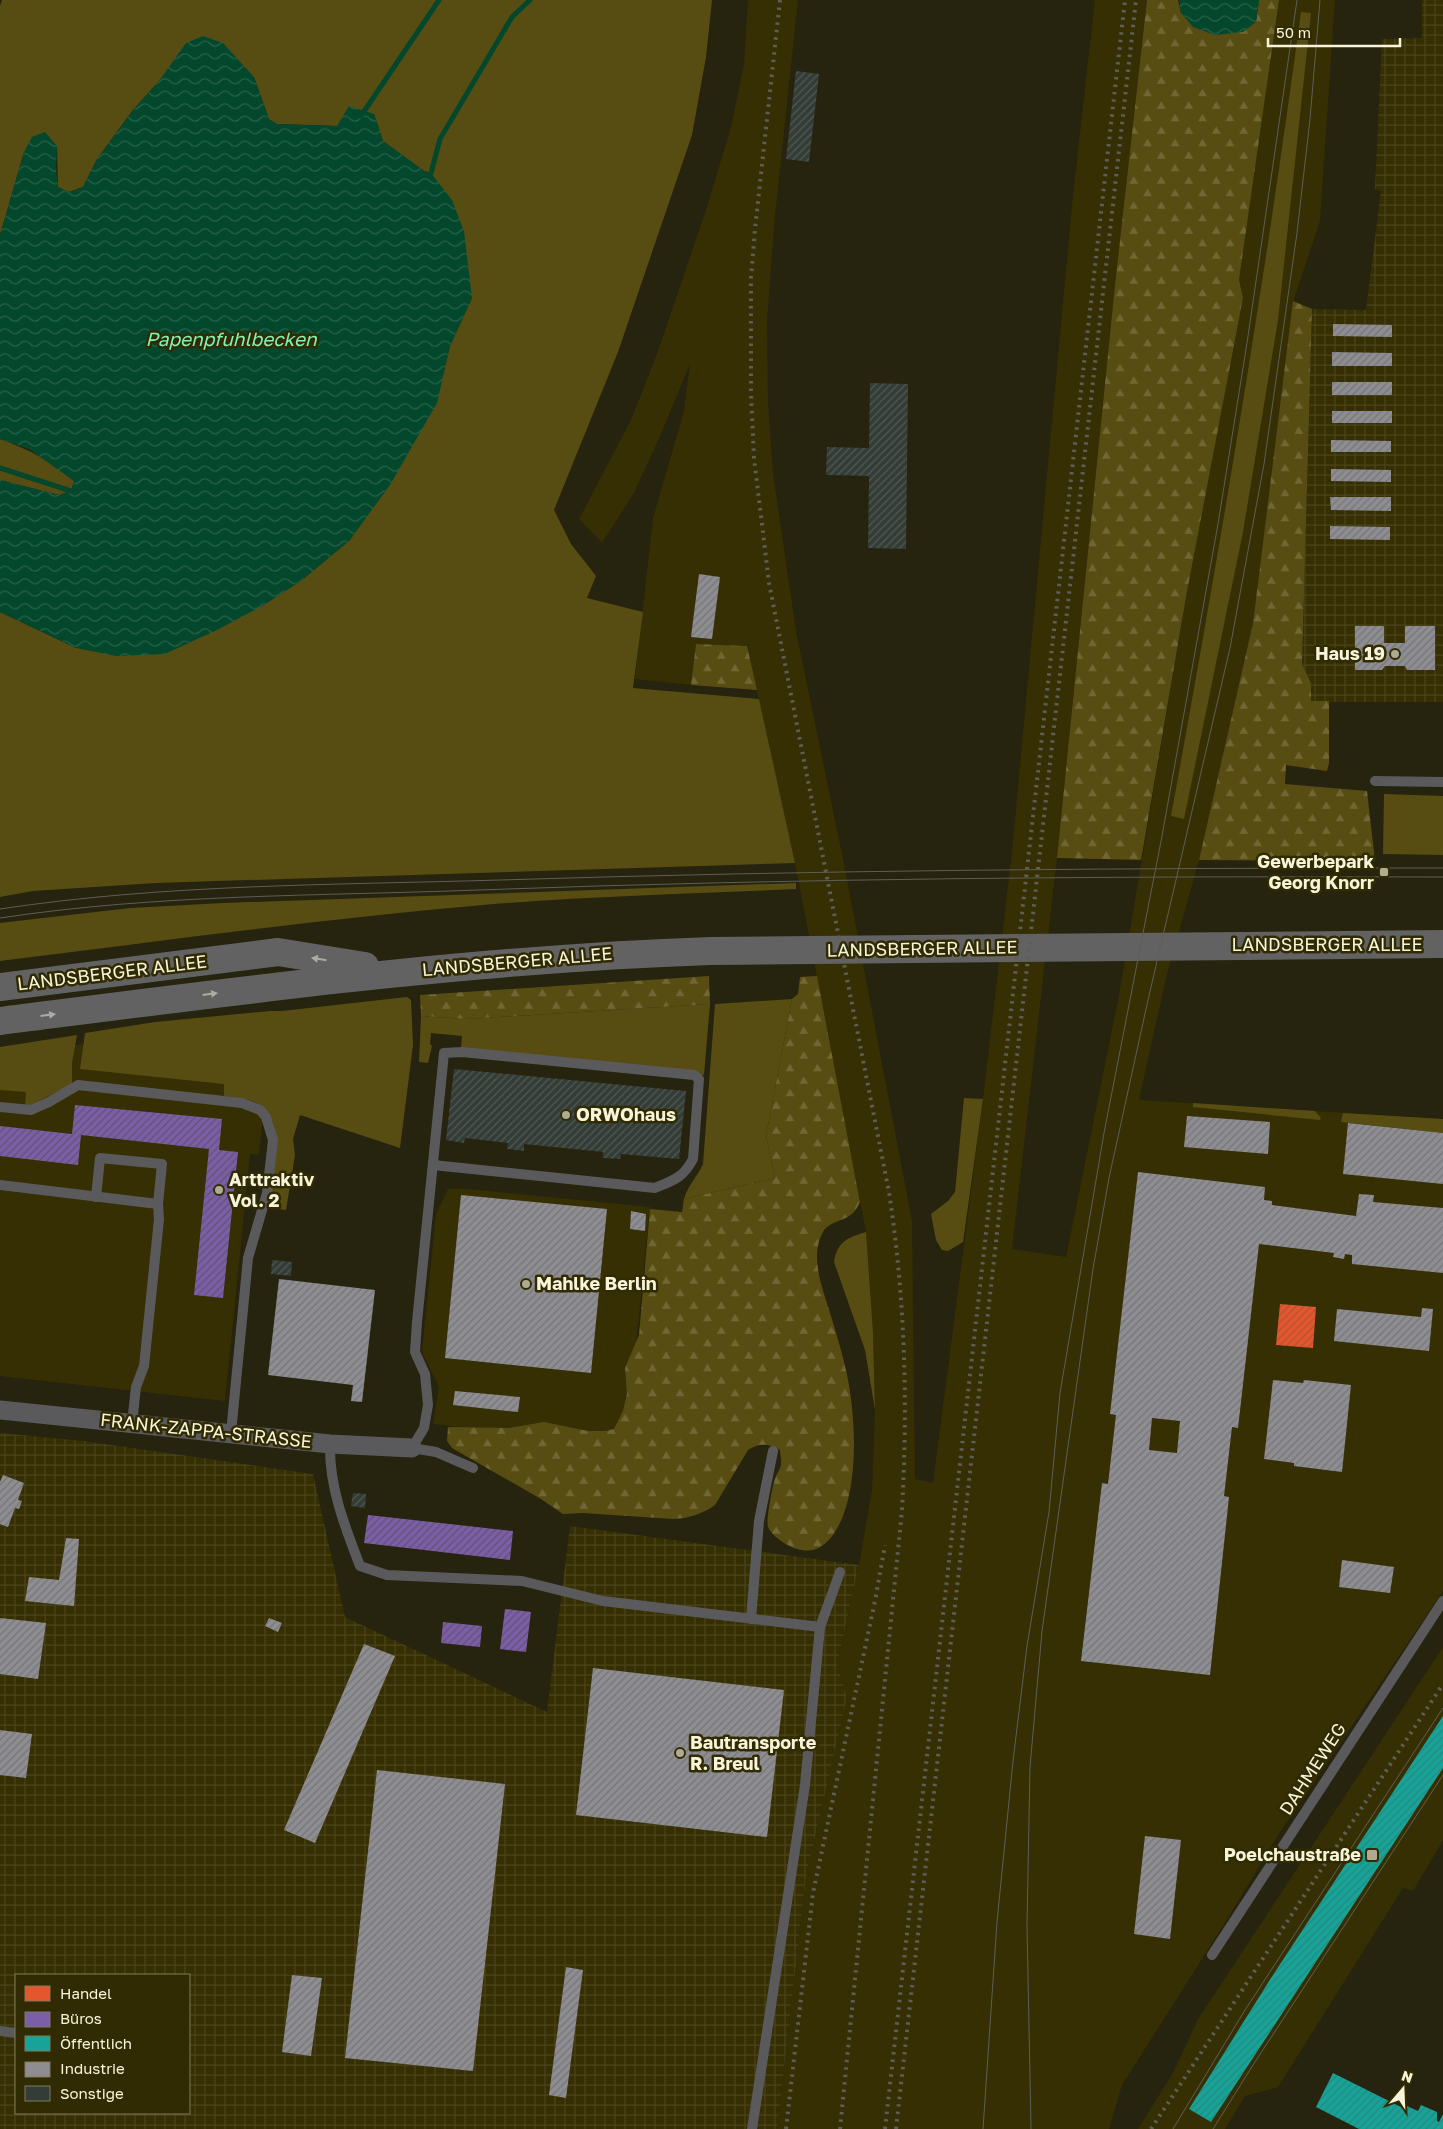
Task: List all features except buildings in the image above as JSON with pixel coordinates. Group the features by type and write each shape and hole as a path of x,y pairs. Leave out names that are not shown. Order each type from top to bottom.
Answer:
{"main road":[{"name":"LANDSBERGER ALLEE","path":"0,1021 303,982 607,954 711,951 1443,944"},
{"name":"LANDSBERGER ALLEE","path":"0,987 278,952 401,972"}],"street":[{"name":"FRANK-ZAPPA-STRASSE","path":"0,1410 330,1444 412,1448"}],"lane":[{"path":"1375,781 1443,782"},
{"path":"433,1165 656,1188 681,1177 687,1171 693,1159 699,1079 694,1075 462,1052 444,1053 433,1165 415,1352 425,1374 428,1405 424,1428 412,1448 436,1452 473,1468"},
{"path":"0,1107 31,1110 49,1102 78,1084 242,1103 260,1110 266,1117 273,1140 267,1193 248,1258 231,1433"},
{"path":"96,1198 100,1158 162,1164 158,1204 159,1219 144,1366 136,1387 132,1423"},
{"path":"0,1186 158,1204"},
{"path":"330,1444 330,1459 339,1511 360,1566 387,1575 522,1581 603,1601 820,1627"},
{"path":"751,1619 759,1521 772,1451"},
{"path":"752,2129 805,1785 820,1627 840,1572"},
{"name":"DAHMEWEG","path":"1212,1955 1443,1601"},
{"path":"0,2031 15,2033"}],"shaded area":[{"path":"748,0 798,0 774,226 767,323 768,402 773,473 796,631 843,859 912,1221 915,1479 933,1483 983,1099 1012,852 1073,195 1095,0 1147,0 1115,285 1057,858 1012,1249 1066,1257 1119,995 1186,597 1243,298 1239,280 1279,0 1335,0 1320,221 1293,302 1253,623 1199,860 1167,974 1139,1100 1443,1119 1443,1591 1280,1832 1122,2085 1109,2129 777,2129 806,1876 847,1698 837,1664 859,1565 872,1490 875,1410 873,1332 866,1232 795,863 747,646 696,644 691,685 635,679 653,518 684,411 690,364 634,493 602,543 579,519 631,420 658,351 707,207 731,127 744,64"},
{"path":"1422,0 1443,0 1443,702 1311,702 1311,682 1302,664 1312,309 1366,310 1381,191 1375,189 1382,39 1422,38"},
{"path":"272,1024 259,1155 250,1154 225,1401 0,1376 0,1054"},
{"path":"448,1189 468,1189 650,1207 626,1446 433,1424 439,1387 422,1352 436,1214"},
{"path":"0,1433 84,1441 313,1474 345,1617 547,1712 570,1526 859,1565 837,1664 847,1698 806,1876 777,2129 0,2129"},
{"path":"1443,1647 1443,1840 1413,1891 1403,1888 1278,2087 1245,2096 1225,2129 1138,2129 1174,2071 1198,2019"}],"green space":[{"path":"2,0 712,0 706,57 692,135 618,352 554,510 571,544 596,576 587,598 643,612 633,688 759,699 795,863 156,883 33,891 0,897 0,612 76,648 262,606 302,580 350,540 436,403 450,346 472,298 431,173 424,171 383,141 374,114 337,126 277,124 269,119 254,77 159,81 133,110 97,159 83,187 69,192 58,187 57,146 24,152 0,235 0,6"},
{"path":"1147,0 1178,0 1181,13 1256,22 1259,0 1279,0 1239,280 1243,298 1186,597 1141,860 1057,858 1115,285"},
{"path":"1301,12 1311,13 1278,320 1243,532 1184,819 1171,816 1241,415"},
{"path":"1293,301 1312,309 1302,664 1311,683 1311,701 1329,701 1329,763 1327,771 1286,765 1285,784 1367,791 1375,861 1199,860 1253,623"},
{"path":"0,439 48,461 74,481 71,491 59,495 0,480"},
{"path":"696,644 747,646 757,690 691,685"},
{"path":"1384,794 1443,796 1443,855 1383,854"},
{"path":"796,883 796,889 561,899 483,905 241,931 0,961 0,923 130,908 223,903"},
{"path":"709,976 710,1004 466,1019 421,1016 420,995"},
{"path":"817,976 860,1202 851,1215 826,1228 819,1242 817,1252 821,1283 847,1375 854,1431 853,1471 850,1491 845,1509 834,1534 822,1546 816,1549 801,1550 784,1543 771,1532 768,1524 771,1496 781,1462 780,1450 768,1445 756,1446 748,1450 715,1505 696,1515 674,1519 583,1513 563,1514 541,1499 452,1448 447,1441 448,1427 509,1428 544,1422 588,1431 614,1429 623,1411 627,1394 625,1368 639,1335 650,1209 682,1212 684,1199 775,1178 766,1136 792,999 798,994 800,977"},
{"path":"407,997 411,1000 413,1045 400,1148 300,1115 293,1139 295,1155 286,1210 268,1208 275,1132 273,1122 264,1108 251,1101 224,1096 224,1084 80,1069 85,1033 155,1022 282,1011"},
{"path":"792,999 766,1136 775,1178 684,1199 703,1164 715,1004"},
{"path":"710,1004 704,1075 461,1048 462,1036 431,1033 430,1044 432,1046 428,1063 419,1062 421,1016 466,1019"},
{"path":"77,1035 72,1063 72,1084 31,1105 25,1105 26,1092 0,1090 0,1047"},
{"path":"964,1098 983,1099 963,1242 948,1251 942,1250 936,1240 931,1214 948,1201 955,1192"},
{"path":"1193,1103 1315,1111 1321,1118 1320,1120 1193,1107"},
{"path":"1343,1113 1443,1119 1443,1133 1341,1122"},
{"path":"866,1232 873,1332 875,1410 865,1350 834,1262 835,1255 844,1241"}],"water":[{"path":"1179,0 1259,0 1256,22 1243,32 1215,35 1193,27 1181,13"},
{"name":"Papenpfuhlbecken","path":"203,36 223,43 254,77 269,119 277,124 337,126 349,106 374,114 383,141 424,171 431,173 452,200 464,231 472,298 450,346 437,403 390,485 350,540 302,580 262,606 219,629 165,654 116,656 76,648 0,612 0,480 59,495 71,491 74,481 29,449 0,439 0,235 24,152 32,137 45,132 57,146 56,168 58,187 69,192 83,187 97,159 133,110 159,81 186,43"}],"waterway":[{"path":"361,116 439,0"},
{"path":"431,173 440,139 512,17 530,0"},
{"path":"0,468 71,491"}],"tram line":[{"path":"983,2129 997,1922 1013,1761 1027,1646 1049,1512 1060,1393 1104,1133 1162,836 1218,524 1247,343 1297,0"},
{"path":"1031,2129 1027,1925 1030,1767 1042,1631 1093,1269 1109,1178 1148,1000 1230,648 1264,464 1297,233 1310,119 1320,0"},
{"path":"0,909 62,901 187,890 312,885 853,872 1443,868"},
{"path":"0,918 59,910 179,900 599,886 960,879 1443,877"},
{"path":"1173,2129 1245,2010 1443,1708"},
{"path":"1213,2129 1443,1775"}],"railway":[{"path":"780,0 751,278 751,393 754,458 769,583 889,1192 899,1271 904,1350 905,1430 902,1510 840,2129"},
{"path":"885,2129 1125,0"},
{"path":"896,2129 1136,0"},
{"path":"786,2129 813,1893 875,1601 885,1545"},
{"path":"1151,2129 1443,1684"}],"place":[{"name":"Haus 19","path":"1395,654"},
{"name":"Gewerbepark Georg Knorr","path":"1384,872"},
{"name":"ORWOhaus","path":"566,1115"},
{"name":"Arttraktiv Vol. 2","path":"219,1190"},
{"name":"Mahlke Berlin","path":"526,1284"},
{"name":"Bautransporte R. Breul","path":"680,1753"},
{"name":"Poelchaustraße","path":"1372,1855"}]}
